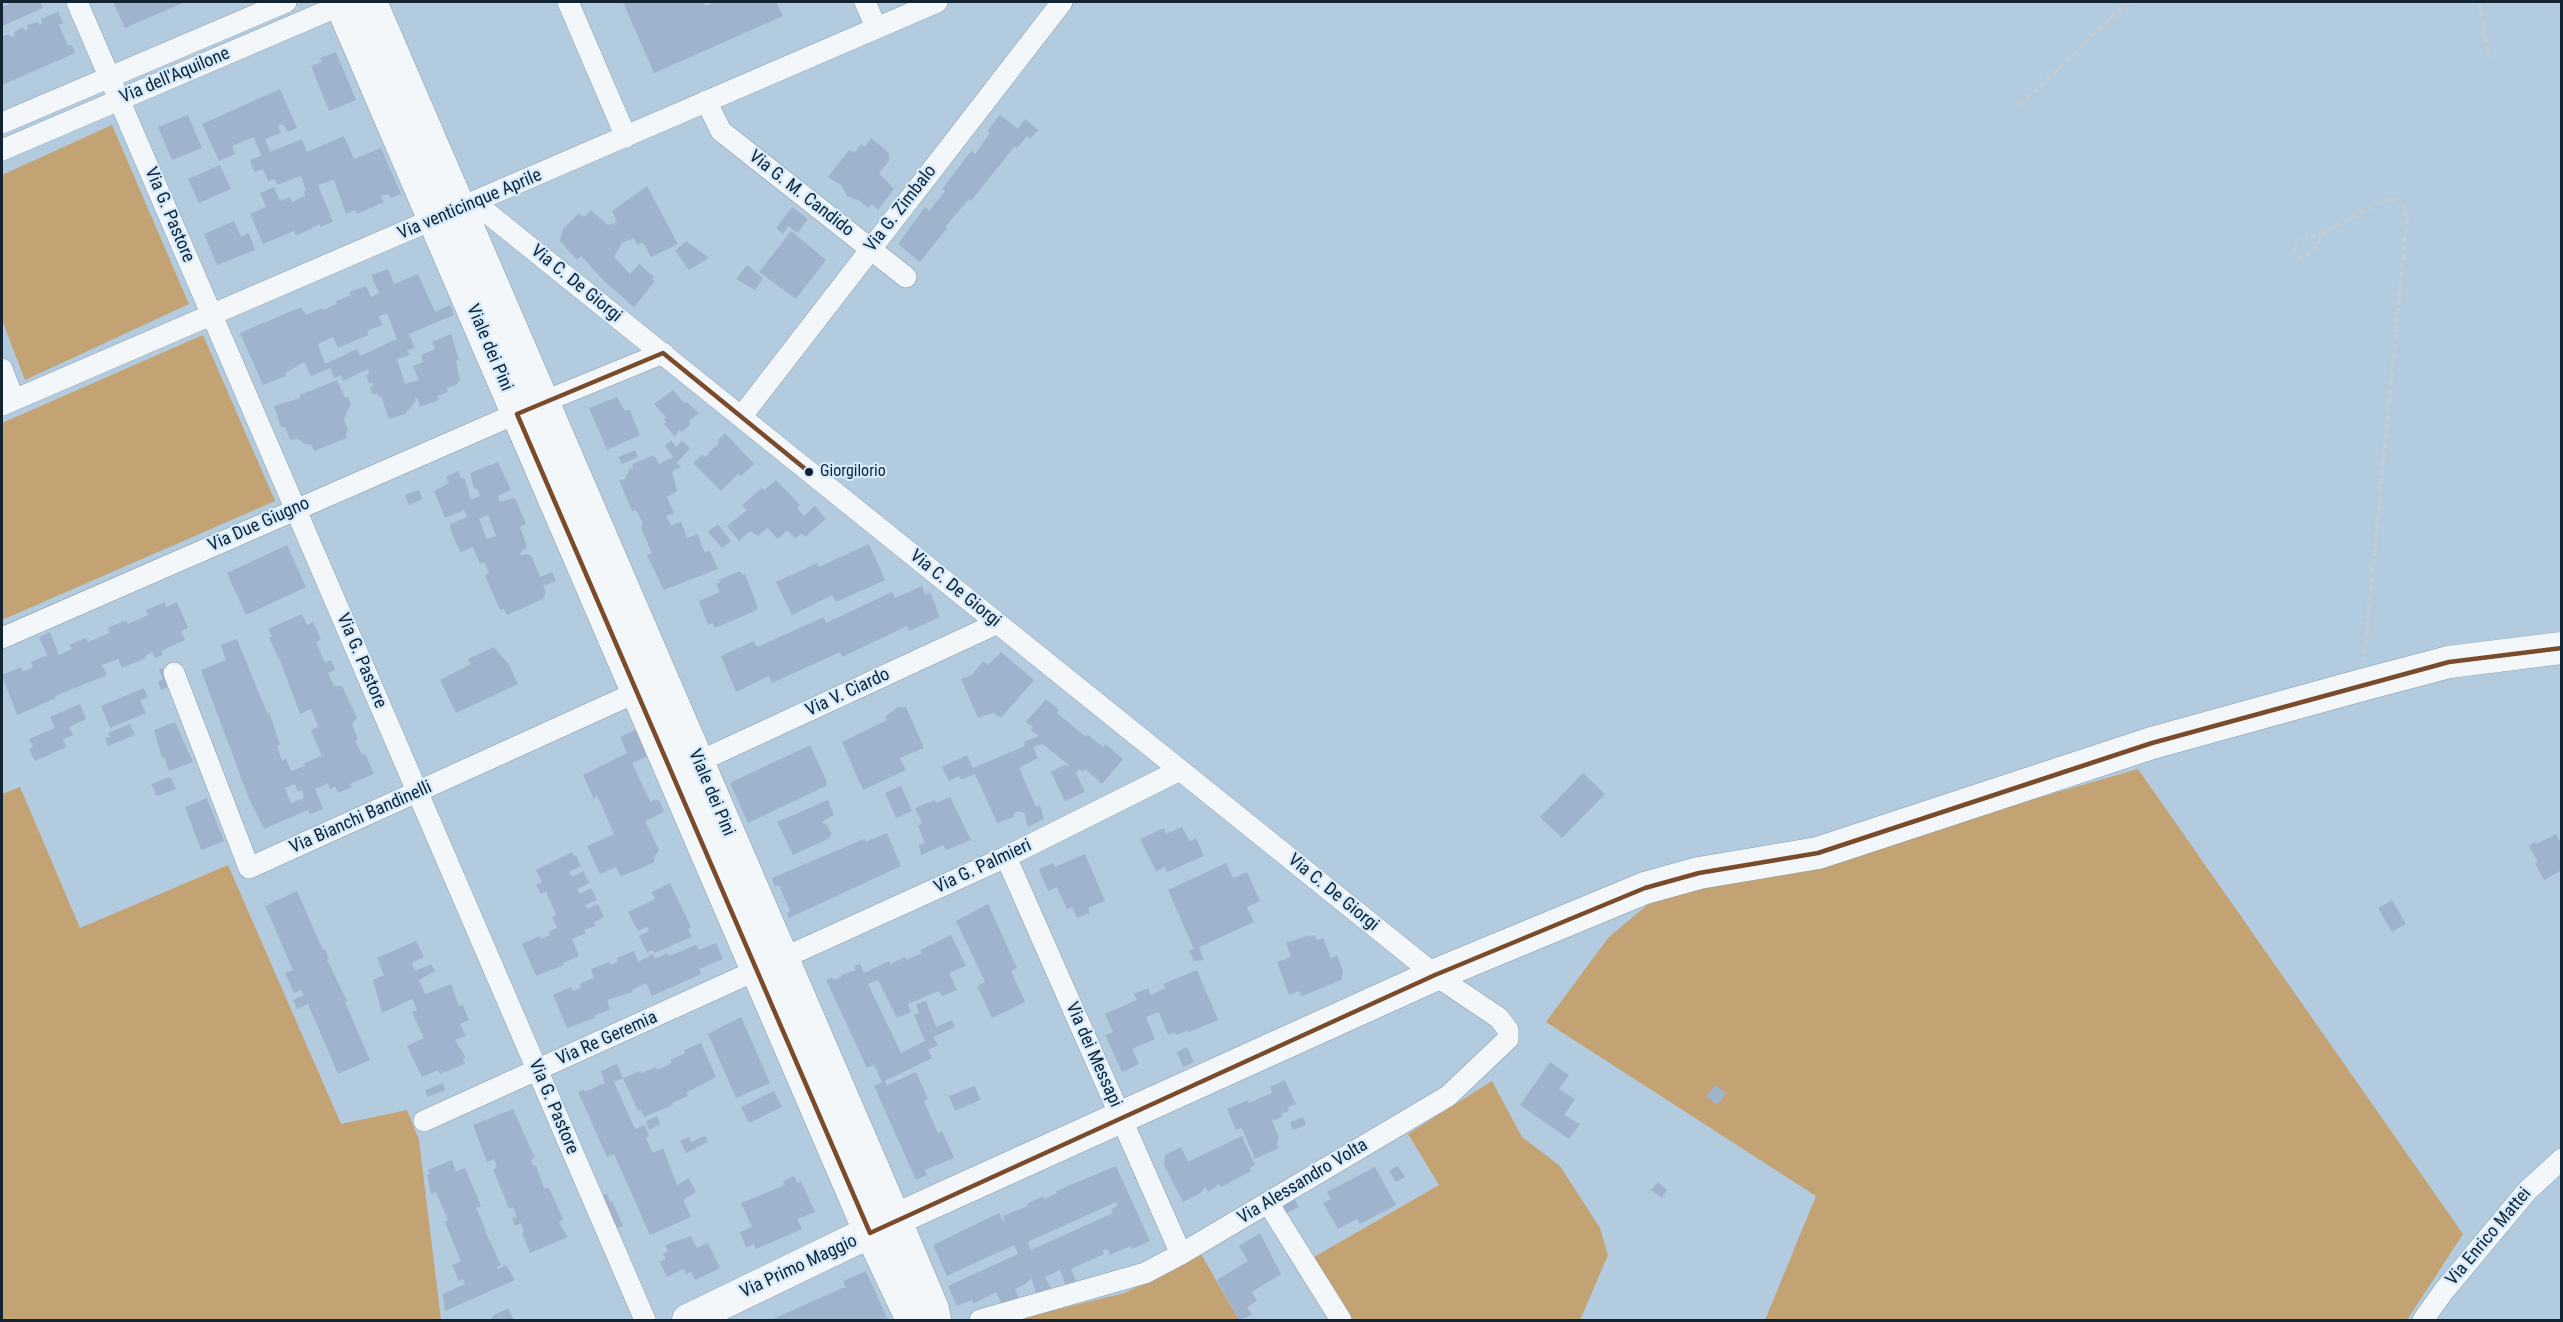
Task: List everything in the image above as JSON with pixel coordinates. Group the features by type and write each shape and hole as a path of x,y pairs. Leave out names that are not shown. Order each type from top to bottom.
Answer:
{"street":[{"name":"Via G. Pastore","path":"77,2 645,1320"},
{"name":"Via dell'Aquilone","path":"2,123 286,2"},
{"name":"Via dell'Aquilone","path":"2,150 350,2"},
{"name":"Viale dei Pini","path":"350,2 456,211 530,408 883,1227 912,1320"},
{"path":"568,2 626,137"},
{"path":"866,2 876,27"},
{"name":"Via venticinque Aprile","path":"8,403 937,2"},
{"name":"Via G. Zimbalo","path":"741,417 870,249 1045,11 1062,2"},
{"name":"Via G. M. Candido","path":"706,102 721,131 906,277"},
{"name":"Via C. De Giorgi","path":"456,211 663,353 1435,975"},
{"name":"Via Due Giugno","path":"2,638 296,508 663,353"},
{"path":"2,369 8,403"},
{"name":"Via V. Ciardo","path":"698,762 998,623"},
{"name":"Via Primo Maggio","path":"688,1320 883,1227 1435,975 1645,888 1699,873 1818,853 2152,742 2449,662 2562,648"},
{"name":"Via Bianchi Bandinelli","path":"174,673 249,868 650,686"},
{"name":"Viale dei Pini","path":"650,686 698,762 771,965"},
{"name":"Via G. Palmieri","path":"771,965 1006,857 1180,770"},
{"name":"Via dei Messapi","path":"1006,857 1181,1254"},
{"name":"Via Re Geremia","path":"424,1121 771,965"},
{"name":"Via Alessandro Volta","path":"980,1320 1145,1273 1448,1096 1509,1039 1508,1030 1499,1018 1435,975"},
{"name":"Via Enrico Mattei","path":"2423,1320 2443,1292 2527,1191 2562,1159"},
{"path":"1268,1203 1341,1320"},
{"name":"Viale dei Pini","path":"883,1227 933,1309 935,1320"}],"path":[{"path":"2020,105 2128,2"},
{"path":"2480,2 2489,58"},
{"path":"2325,231 2313,252 2299,258 2294,252 2297,242 2325,231 2384,200 2395,200 2404,206 2407,218 2362,685"}],"shaded area":[{"path":"112,125 189,304 25,380 2,320 2,175"},
{"path":"203,335 275,501 2,620 2,423"},
{"path":"2138,769 2463,1234 2407,1320 1765,1320 1816,1196 1546,1022 1608,938 1653,900 1951,823"},
{"path":"20,787 80,928 228,865 341,1124 407,1110 419,1140 441,1320 2,1320 2,794"},
{"path":"1492,1081 1522,1137 1560,1166 1600,1228 1608,1255 1580,1320 1353,1320 1314,1257 1439,1185 1408,1134"},
{"path":"1201,1254 1239,1320 1013,1320 1125,1293"}],"building":[{"path":"8,2 40,2 43,8 2,26 2,7 9,4"},
{"path":"113,2 185,2 125,28"},
{"path":"623,2 703,2 705,6 716,2 776,2 783,16 654,73"},
{"path":"58,12 63,23 59,25 68,46 72,45 75,53 2,85 2,37 9,34 11,37 15,36 14,32 23,27 25,31 28,29 27,25 38,22 39,25 42,23 41,19"},
{"path":"336,52 356,100 329,111 311,66 322,62 320,58"},
{"path":"280,89 297,128 288,132 283,124 278,126 281,133 265,139 270,152 302,139 307,152 344,136 354,159 381,148 401,194 391,198 388,194 381,196 384,202 357,214 355,210 346,214 334,180 318,185 333,222 320,227 320,224 296,236 294,231 263,244 250,214 266,207 260,193 274,187 280,201 290,197 292,202 305,196 304,191 306,190 301,176 277,185 275,179 268,181 263,169 254,172 250,160 261,156 254,137 232,146 235,154 219,161 202,124"},
{"path":"188,115 202,148 172,160 158,127"},
{"path":"1000,115 1018,129 1025,119 1038,130 1030,139 1027,136 1017,148 1015,146 971,201 969,199 945,227 947,228 920,262 898,244 925,207 929,211 945,191 942,189 971,151 975,154 990,133 987,131"},
{"path":"871,138 889,153 889,161 879,173 894,189 878,210 872,204 868,208 858,200 847,196 841,185 828,177 849,150 854,153 861,144 865,147"},
{"path":"220,165 231,189 199,203 188,179"},
{"path":"647,186 678,244 651,257 645,245 641,243 637,245 634,238 622,243 614,257 630,274 639,264 654,277 652,279 655,281 634,307 605,282 581,256 577,260 560,241 563,229 579,213 584,217 591,210 608,225 617,222 612,211"},
{"path":"792,207 808,219 798,233 788,226 783,234 776,228"},
{"path":"234,221 241,237 249,233 255,250 217,265 204,234"},
{"path":"791,231 826,260 796,299 759,272"},
{"path":"686,241 709,258 689,270 675,251"},
{"path":"747,265 763,278 755,290 736,279"},
{"path":"388,269 394,284 418,274 435,312 450,305 454,315 409,334 415,348 407,350 410,355 397,359 405,384 419,380 413,366 423,362 421,355 435,349 432,342 451,334 459,360 456,361 460,380 456,385 447,388 448,392 437,396 439,400 420,407 415,398 416,401 405,414 389,419 381,396 379,397 377,393 373,395 370,387 373,386 372,382 369,384 366,375 369,374 368,369 343,381 341,375 334,378 330,368 311,376 304,362 285,373 286,376 263,385 240,333 301,307 306,315 322,308 323,310 351,295 349,292 366,286 371,297 379,293 371,275","holes":["387,313 397,339 360,356 357,349 325,364 318,344 333,337 338,348 369,335 367,331 382,325 379,316"]},
{"path":"337,380 345,398 348,397 351,404 344,419 348,430 347,438 314,451 312,445 305,444 298,439 290,440 285,427 281,427 274,406 300,398 300,395"},
{"path":"673,390 684,403 687,402 699,413 681,432 679,429 675,437 664,424 666,417 654,404"},
{"path":"617,397 625,411 630,410 640,435 607,450 589,408"},
{"path":"725,433 754,464 741,476 738,474 721,491 693,463 702,455 705,457 709,454"},
{"path":"671,440 676,447 682,441 690,448 677,463 681,467 672,471 677,491 667,497 674,513 666,516 671,526 681,521 687,538 698,534 702,547 705,552 710,551 718,569 664,590 647,555 652,553 641,528 643,523 636,510 632,511 619,480 625,479 630,468 633,469 632,464 654,455 659,464 673,457 665,446"},
{"path":"635,450 638,457 622,464 618,457"},
{"path":"498,462 511,490 498,496 500,502 513,498 516,500 526,524 520,527 527,547 520,553 521,556 531,555 540,577 552,572 556,581 543,586 546,592 543,599 507,615 504,609 500,610 485,575 489,573 484,562 480,564 473,547 460,552 450,528 450,524 467,517 464,510 445,518 434,491 449,483 446,477 458,471 461,478 465,479 471,500 480,496 477,488 474,489 470,473","holes":["488,515 496,536 487,539 479,519"]},
{"path":"776,480 800,505 797,508 804,516 815,506 826,519 805,537 802,533 795,539 787,530 778,539 767,528 758,536 750,531 739,541 727,526 747,510 742,505 762,488 764,490"},
{"path":"419,490 422,499 409,505 405,495"},
{"path":"718,524 731,541 722,548 708,532"},
{"path":"869,544 885,580 836,602 832,595 792,615 776,582 817,563 819,567"},
{"path":"287,545 306,587 246,615 227,573"},
{"path":"740,571 742,575 745,574 758,608 715,628 713,623 708,625 699,601 720,592 716,584 720,582 719,580"},
{"path":"922,586 925,595 930,592 940,617 909,631 907,626 842,657 840,652 772,683 769,676 736,692 721,656 754,641 757,647 824,617 826,623 892,592 895,598"},
{"path":"165,602 166,607 177,602 188,628 181,631 185,640 161,651 163,655 155,658 152,652 145,656 146,658 122,668 118,659 102,665 107,675 55,696 56,698 17,715 2,675 21,667 23,672 33,667 31,662 47,655 39,637 50,632 59,655 72,649 69,645 86,638 88,642 110,633 108,628 126,620 128,624 148,615 146,610"},
{"path":"302,614 307,625 313,622 321,640 316,642 325,663 331,660 335,670 328,673 334,686 342,686 357,718 352,724 358,739 355,740 361,753 366,755 374,774 350,784 352,787 338,793 335,786 330,789 328,783 315,789 323,809 310,814 308,810 264,829 249,799 201,670 226,660 221,645 237,639 267,713 269,712 280,745 277,746 282,761 286,759 291,771 322,756 311,731 318,726 311,709 300,714 269,638 272,636 268,629","holes":["295,784 298,792 302,790 304,798 291,803 285,788"]},
{"path":"494,647 509,665 518,684 456,713 440,680 471,664 468,659"},
{"path":"1001,652 1034,680 1001,718 993,713 978,718 961,679 972,675 983,661 988,665"},
{"path":"162,668 169,686 161,690 158,682 163,679 159,670"},
{"path":"144,688 148,697 140,700 146,713 110,728 101,706"},
{"path":"1046,699 1059,710 1057,713 1086,737 1088,735 1103,747 1105,744 1123,759 1102,784 1085,769 1083,772 1079,769 1076,773 1085,792 1065,801 1051,772 1064,765 1070,766 1043,744 1033,747 1038,758 1019,768 1036,807 1040,805 1044,819 1028,827 1024,812 1020,811 1014,813 1014,817 997,823 975,774 961,780 959,776 949,781 942,767 967,755 973,768 1025,746 1024,742 1039,736 1026,722"},
{"path":"80,704 86,719 69,727 73,735 63,739 66,747 35,761 29,749 33,747 29,739 55,728 50,717"},
{"path":"898,707 906,707 924,748 900,758 906,770 863,790 842,742 887,720 885,717"},
{"path":"175,722 193,762 169,771 164,757 162,758 154,730"},
{"path":"130,724 135,735 108,746 105,738 110,737 108,733"},
{"path":"636,730 648,756 632,763 651,803 653,800 659,800 664,812 645,821 659,850 654,857 655,862 622,876 616,867 600,874 587,846 614,834 597,795 594,799 583,775 627,753 620,737"},
{"path":"810,745 827,782 826,786 748,823 730,783"},
{"path":"1583,773 1605,794 1562,838 1540,817"},
{"path":"170,777 176,789 157,796 151,784"},
{"path":"901,786 912,811 896,818 885,793"},
{"path":"950,797 971,840 946,850 943,845 921,855 919,845 925,843 918,826 922,823 915,808"},
{"path":"207,798 224,841 201,850 185,807"},
{"path":"828,800 834,815 822,822 824,825 826,823 832,835 793,855 777,822"},
{"path":"1182,827 1190,841 1196,838 1204,856 1167,872 1165,867 1156,871 1140,839 1164,828 1166,834"},
{"path":"887,833 901,866 789,918 787,913 790,911 779,885 775,887 772,878 864,839 865,842"},
{"path":"2556,834 2559,840 2562,838 2562,870 2544,880 2529,846"},
{"path":"572,852 581,866 569,872 572,877 583,871 589,883 577,889 580,894 591,888 597,900 585,905 587,909 598,904 604,917 594,922 595,926 584,930 586,933 572,939 579,956 563,963 564,965 536,976 522,944 540,936 541,939 550,935 548,932 557,928 552,917 556,915 546,892 541,894 536,885 542,882 536,870"},
{"path":"1085,854 1105,901 1088,908 1090,913 1077,918 1072,907 1067,909 1057,887 1048,891 1039,869 1053,863 1055,867"},
{"path":"1226,863 1233,878 1247,872 1260,901 1247,907 1254,922 1199,947 1204,960 1194,961 1189,951 1194,949 1168,890"},
{"path":"670,883 691,927 688,929 692,937 654,953 652,950 647,953 639,936 649,931 647,927 638,931 628,912 655,899 652,892"},
{"path":"297,891 323,950 325,949 329,959 327,960 347,1001 345,1002 370,1060 338,1074 308,1004 297,1009 293,1000 304,995 301,990 294,993 285,973 293,970 265,906"},
{"path":"2392,900 2406,924 2392,932 2378,908"},
{"path":"988,904 1017,968 1011,971 1025,1002 992,1018 977,986 985,982 956,921"},
{"path":"951,935 966,966 949,973 957,990 942,996 939,991 908,1004 911,1012 897,1018 878,980 868,984 901,1053 925,1041 914,1015 919,1013 916,1004 926,1001 936,1027 952,1020 955,1027 933,1037 938,1045 928,1050 932,1058 885,1081 887,1085 916,1072 928,1099 924,1101 938,1133 942,1131 954,1158 925,1170 927,1175 916,1180 874,1086 882,1082 874,1065 867,1068 826,980 832,977 834,980 856,970 854,966 860,964 864,973 889,961 890,964 905,957 907,960 922,953 920,950"},
{"path":"1315,935 1317,940 1323,938 1331,958 1337,955 1343,971 1341,980 1302,996 1299,991 1289,995 1277,962 1291,957 1286,943"},
{"path":"416,941 424,957 412,963 415,971 431,964 435,971 419,980 425,994 451,984 459,1006 463,1005 469,1020 460,1024 466,1036 455,1040 466,1058 463,1059 465,1064 440,1074 438,1070 422,1077 407,1046 424,1038 412,1012 417,1010 412,999 382,1013 373,980 384,975 377,958"},
{"path":"716,943 723,959 699,969 701,974 652,996 646,983 632,990 633,992 607,1000 610,1009 594,1016 595,1018 567,1028 553,995 571,987 573,991 581,988 579,984 594,978 591,969 609,962 610,965 618,962 617,958 634,951 638,962 653,954 655,959 667,953 669,956 696,945 699,950"},
{"path":"1197,970 1218,1020 1189,1032 1176,1035 1175,1032 1168,1035 1159,1012 1146,1017 1155,1039 1132,1049 1139,1064 1122,1072 1105,1035 1113,1032 1105,1014 1137,1000 1134,994 1148,988 1151,995 1165,988 1163,984"},
{"path":"741,1017 770,1083 736,1098 708,1034"},
{"path":"701,1043 716,1077 686,1093 688,1096 672,1103 673,1105 644,1117 641,1110 638,1111 623,1078 656,1067 657,1070 672,1063 670,1060 685,1053 684,1050"},
{"path":"1187,1047 1194,1062 1183,1067 1177,1052"},
{"path":"1550,1062 1569,1075 1559,1089 1575,1099 1564,1115 1580,1124 1569,1139 1520,1105"},
{"path":"617,1064 623,1078 614,1082 635,1129 645,1125 649,1136 646,1138 653,1153 663,1148 677,1185 689,1178 696,1192 683,1200 691,1217 650,1235 614,1154 607,1157 578,1092 584,1089 585,1092 605,1083 601,1071"},
{"path":"1285,1080 1296,1104 1287,1108 1289,1111 1281,1114 1282,1117 1272,1121 1279,1137 1277,1143 1279,1148 1255,1159 1242,1128 1236,1130 1227,1109 1272,1093 1270,1087"},
{"path":"443,1083 445,1090 428,1097 425,1090"},
{"path":"1715,1085 1726,1093 1718,1105 1706,1097"},
{"path":"975,1086 980,1100 955,1111 949,1096"},
{"path":"774,1091 782,1107 749,1123 741,1107"},
{"path":"513,1109 535,1158 531,1160 533,1166 536,1165 544,1188 549,1188 563,1219 559,1223 568,1237 530,1253 522,1233 524,1232 521,1223 515,1226 512,1218 517,1217 513,1207 509,1209 493,1169 497,1168 494,1159 487,1162 473,1125"},
{"path":"657,1116 660,1124 649,1130 646,1121"},
{"path":"1303,1117 1306,1125 1293,1130 1290,1122"},
{"path":"705,1136 708,1142 686,1153 680,1141 689,1137 691,1142"},
{"path":"1242,1136 1255,1165 1249,1168 1251,1171 1221,1187 1219,1184 1208,1192 1205,1187 1202,1192 1183,1202 1164,1165 1165,1155 1181,1147 1188,1162"},
{"path":"452,1160 456,1172 465,1168 481,1206 476,1208 501,1265 497,1267 498,1269 506,1265 515,1280 445,1311 443,1294 465,1284 463,1279 459,1281 452,1265 461,1262 445,1222 448,1220 436,1192 431,1194 427,1175 430,1174 428,1170"},
{"path":"1116,1166 1150,1241 1110,1255 1107,1249 1103,1250 1104,1254 1071,1269 1076,1281 1065,1284 1060,1270 1045,1277 1051,1288 1036,1293 1031,1278 1026,1284 1015,1289 1019,1298 1001,1303 996,1292 973,1304 972,1300 957,1306 948,1286 1018,1254 1014,1245 947,1276 933,1245 999,1213 1003,1221 1005,1220 1003,1216 1028,1206 1027,1204 1043,1196 1044,1199 1057,1193 1056,1191","holes":["1116,1202 1117,1206 1111,1209 1113,1213 1031,1250 1028,1242"]},
{"path":"1398,1166 1405,1177 1396,1182 1389,1171"},
{"path":"1375,1167 1396,1205 1360,1224 1357,1219 1338,1229 1323,1203 1331,1199 1327,1192"},
{"path":"794,1176 797,1183 801,1181 815,1212 797,1219 802,1229 756,1249 754,1244 746,1248 740,1232 752,1227 741,1203 785,1185 783,1181"},
{"path":"1658,1182 1667,1190 1662,1198 1651,1190"},
{"path":"607,1194 623,1226 617,1228 603,1195"},
{"path":"1294,1199 1299,1207 1287,1213 1282,1205"},
{"path":"1260,1233 1281,1274 1252,1292 1257,1301 1247,1307 1252,1315 1239,1320 1217,1280 1248,1261 1239,1246"},
{"path":"691,1236 697,1248 708,1243 720,1268 695,1280 691,1272 686,1274 683,1269 667,1277 660,1262 666,1259 663,1254 668,1251 665,1245"},
{"path":"866,1271 888,1320 771,1320 846,1288 843,1281"},
{"path":"508,1308 514,1320 493,1320 491,1317"}],"transit line":[{"path":"809,472 663,353 517,414 870,1233 1435,975 1645,888 1699,873 1818,853 2152,743 2449,662 2562,648"}],"place":[{"name":"Giorgilorio","path":"809,472"}]}
